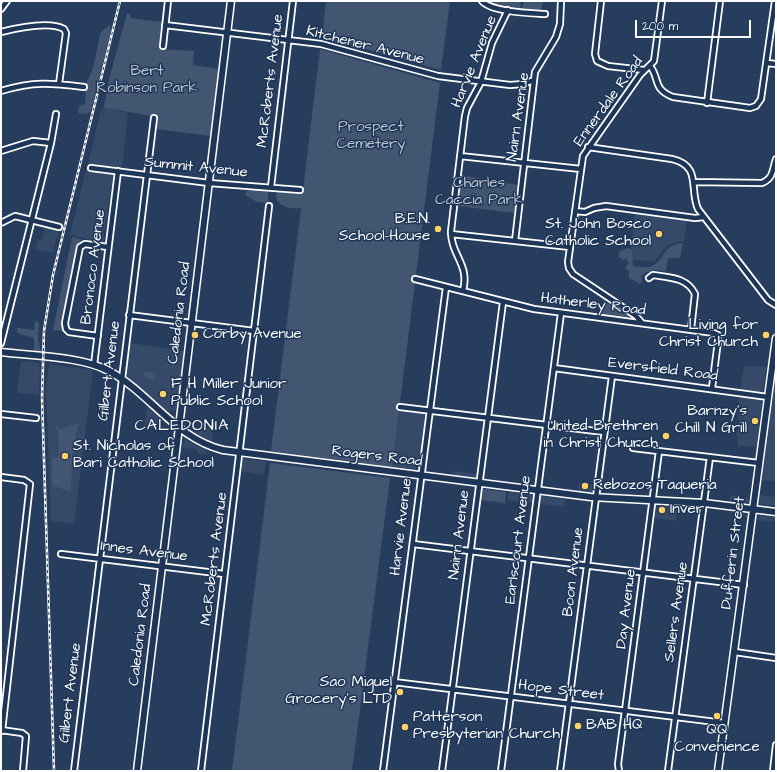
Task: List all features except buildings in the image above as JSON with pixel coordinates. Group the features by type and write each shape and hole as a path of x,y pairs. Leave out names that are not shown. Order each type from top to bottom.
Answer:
{"street":[{"path":"1,9 7,1"},
{"path":"163,46 168,1"},
{"name":"Caledonia Road","path":"137,771 231,1"},
{"name":"McRoberts Avenue","path":"271,187 293,1"},
{"name":"Harvie Avenue","path":"464,291 465,272 453,246 451,234 465,112 481,82 490,48 508,10 489,6 482,1"},
{"name":"Nairn Avenue","path":"514,241 534,80 537,68 556,37 560,24 561,1"},
{"path":"601,1 596,59 600,64 608,66 644,70"},
{"name":"Ennerdale Road","path":"642,323 636,316 570,271 568,262 582,160 588,147 644,70 650,66 655,57 662,1"},
{"path":"707,103 720,1"},
{"path":"650,66 659,88 665,94 707,103 750,108 756,106 761,99 775,1"},
{"path":"508,10 545,14"},
{"name":"Kitchener Avenue","path":"166,25 328,45 433,75 481,82 516,85 534,80"},
{"path":"1,32 20,27 42,26 64,29 66,33 59,84"},
{"path":"767,63 776,64"},
{"path":"1,91 32,83 84,87"},
{"path":"1,343 52,143 56,114"},
{"name":"Gilbert Avenue","path":"74,771 154,118"},
{"path":"1,151 33,141 52,143"},
{"path":"588,147 676,160 689,169 694,182 695,202 704,217 768,300 776,305"},
{"path":"460,156 581,169"},
{"path":"694,182 762,183 769,179 772,175 776,160"},
{"name":"Summit Avenue","path":"91,168 209,183 300,190"},
{"name":"Bronoco Avenue","path":"94,365 118,171"},
{"name":"McRoberts Avenue","path":"201,771 269,206"},
{"path":"575,212 585,212 603,206 694,218 704,217"},
{"path":"1,223 15,216 59,227"},
{"path":"451,234 570,247"},
{"path":"98,336 69,332 66,329 65,323 80,247 85,244 108,247"},
{"path":"649,278 654,276 682,279 694,292 695,298 691,329"},
{"name":"Hatherley Road","path":"415,279 534,310 714,333 718,337 712,388"},
{"name":"Harvie Avenue","path":"383,771 446,287"},
{"name":"Nairn Avenue","path":"442,771 503,302"},
{"name":"Earlscourt Avenue","path":"501,771 561,313"},
{"path":"129,315 254,331"},
{"name":"Dufferin Street","path":"718,771 776,338"},
{"name":"Rogers Road","path":"1,352 94,365 107,370 122,379 179,427 204,444 239,453 596,498 704,503 776,512"},
{"name":"Eversfield Road","path":"554,368 768,396"},
{"name":"Boon Avenue","path":"560,771 612,376"},
{"path":"400,407 604,432"},
{"path":"1,414 36,418"},
{"path":"633,448 760,463"},
{"name":"Day Avenue","path":"619,771 618,764 659,451"},
{"name":"Sellers Avenue","path":"668,771 710,457"},
{"path":"1,477 29,482 21,567 2,731 22,733 26,736 23,771"},
{"path":"413,544 744,585"},
{"name":"Innes Avenue","path":"61,554 224,574"},
{"path":"734,652 776,658"},
{"name":"Hope Street","path":"394,682 724,723"},
{"path":"773,771 776,745"}],"shaded area":[{"path":"104,108 128,113 122,169 88,164 101,110"},
{"path":"86,170 113,174 103,242 70,235"},
{"name":"St. John Bosco Catholic School","path":"635,214 687,221 684,241 667,245 655,261 633,260 630,253"},
{"path":"45,226 59,230 53,253 35,249 38,240 42,241"},
{"name":"F H Miller Junior Public School","path":"129,343 184,351 176,410 169,412 128,377 126,373"},
{"path":"21,361 40,363 39,395 17,393"},
{"name":"St. Nicholas of Bari Catholic School","path":"49,364 93,370 74,524 51,521 46,390"},
{"path":"744,366 767,367 763,392 740,390"},
{"path":"776,374 776,482 762,480"},
{"path":"739,396 760,398 762,401 757,447 738,446 738,437 736,437 738,427"},
{"path":"147,407 161,419 159,429 144,427"},
{"path":"399,410 423,413 426,415 421,452 419,453 416,470 392,467"},
{"path":"195,428 210,429 213,436 212,442 194,432"},
{"path":"185,439 207,451 206,455 200,454 195,449 182,448"},
{"path":"243,459 266,461 264,475 240,471"},
{"path":"453,471 477,475 474,478 452,475"},
{"path":"579,483 594,485 594,491 591,493 578,491"},
{"path":"509,492 565,499 564,507 507,500"},
{"path":"730,495 748,498 748,503 729,500"},
{"path":"760,495 776,497 776,506 760,504"},
{"path":"657,507 677,507 676,521 654,518"},
{"path":"760,515 775,517 774,522 757,520"}],"green space":[{"path":"326,1 450,1 441,70 322,37"},
{"path":"487,1 518,1 521,4 520,8 493,4"},
{"path":"520,1 543,1 541,11 522,8 524,3"},
{"name":"Bert Robinson Park","path":"127,13 130,14 130,18 163,22 160,49 194,51 193,65 219,69 211,136 156,129 157,118 104,108 107,87"},
{"path":"110,25 111,30 91,111 87,114 78,113 79,106 85,104 86,84 93,68 100,34"},
{"name":"Prospect Cemetery","path":"320,49 440,83 392,467 271,451 301,208 283,206 277,200 277,196 278,191 281,190 303,190"},
{"name":"Charles Caccia Park","path":"461,175 517,185 514,213 458,206"},
{"path":"268,190 268,203 257,202 245,195 247,191"},
{"path":"72,237 82,239 77,245 66,300 62,331 53,330"},
{"path":"683,243 680,258 668,258 666,271 654,270 651,272 646,272 641,276 642,282 640,284 629,278 629,271 625,268 629,263 626,258 623,260 618,256 620,251 628,248 632,250 633,266 649,267 655,265 670,247 675,244"},
{"path":"603,300 630,318 601,315"},
{"path":"35,321 39,323 38,339 41,352 34,352 34,338 17,333 17,328 34,330"},
{"path":"146,371 153,373 154,380 146,378 143,374"},
{"path":"79,423 73,448 71,492 52,485 52,458 59,456 58,431 55,428 58,426 60,429"},
{"path":"270,463 390,478 352,771 232,771"},
{"path":"483,489 506,492 505,503 480,500"}],"railway":[{"path":"54,771 42,398 44,331 53,275 120,1"}],"place":[{"name":"B.E.N. School-House","path":"438,229"},
{"name":"St. John Bosco Catholic School","path":"659,234"},
{"name":"Corby Avenue","path":"195,335"},
{"name":"Living for Christ Church","path":"766,335"},
{"name":"F H Miller Junior Public School","path":"163,394"},
{"name":"Barnzy's Chill N Grill","path":"755,421"},
{"name":"United Brethren in Christ Church","path":"666,436"},
{"name":"St. Nicholas of Bari Catholic School","path":"65,456"},
{"name":"Rebozos Taqueria","path":"585,486"},
{"name":"Inver","path":"662,510"},
{"name":"Sao Miguel Grocery's LTD","path":"400,692"},
{"name":"QQ Convenience","path":"717,716"},
{"name":"BAB HQ","path":"578,726"},
{"name":"Patterson Presbyterian Church","path":"405,727"}],"district":[{"name":"CALEDONIA","path":"182,427"}]}
